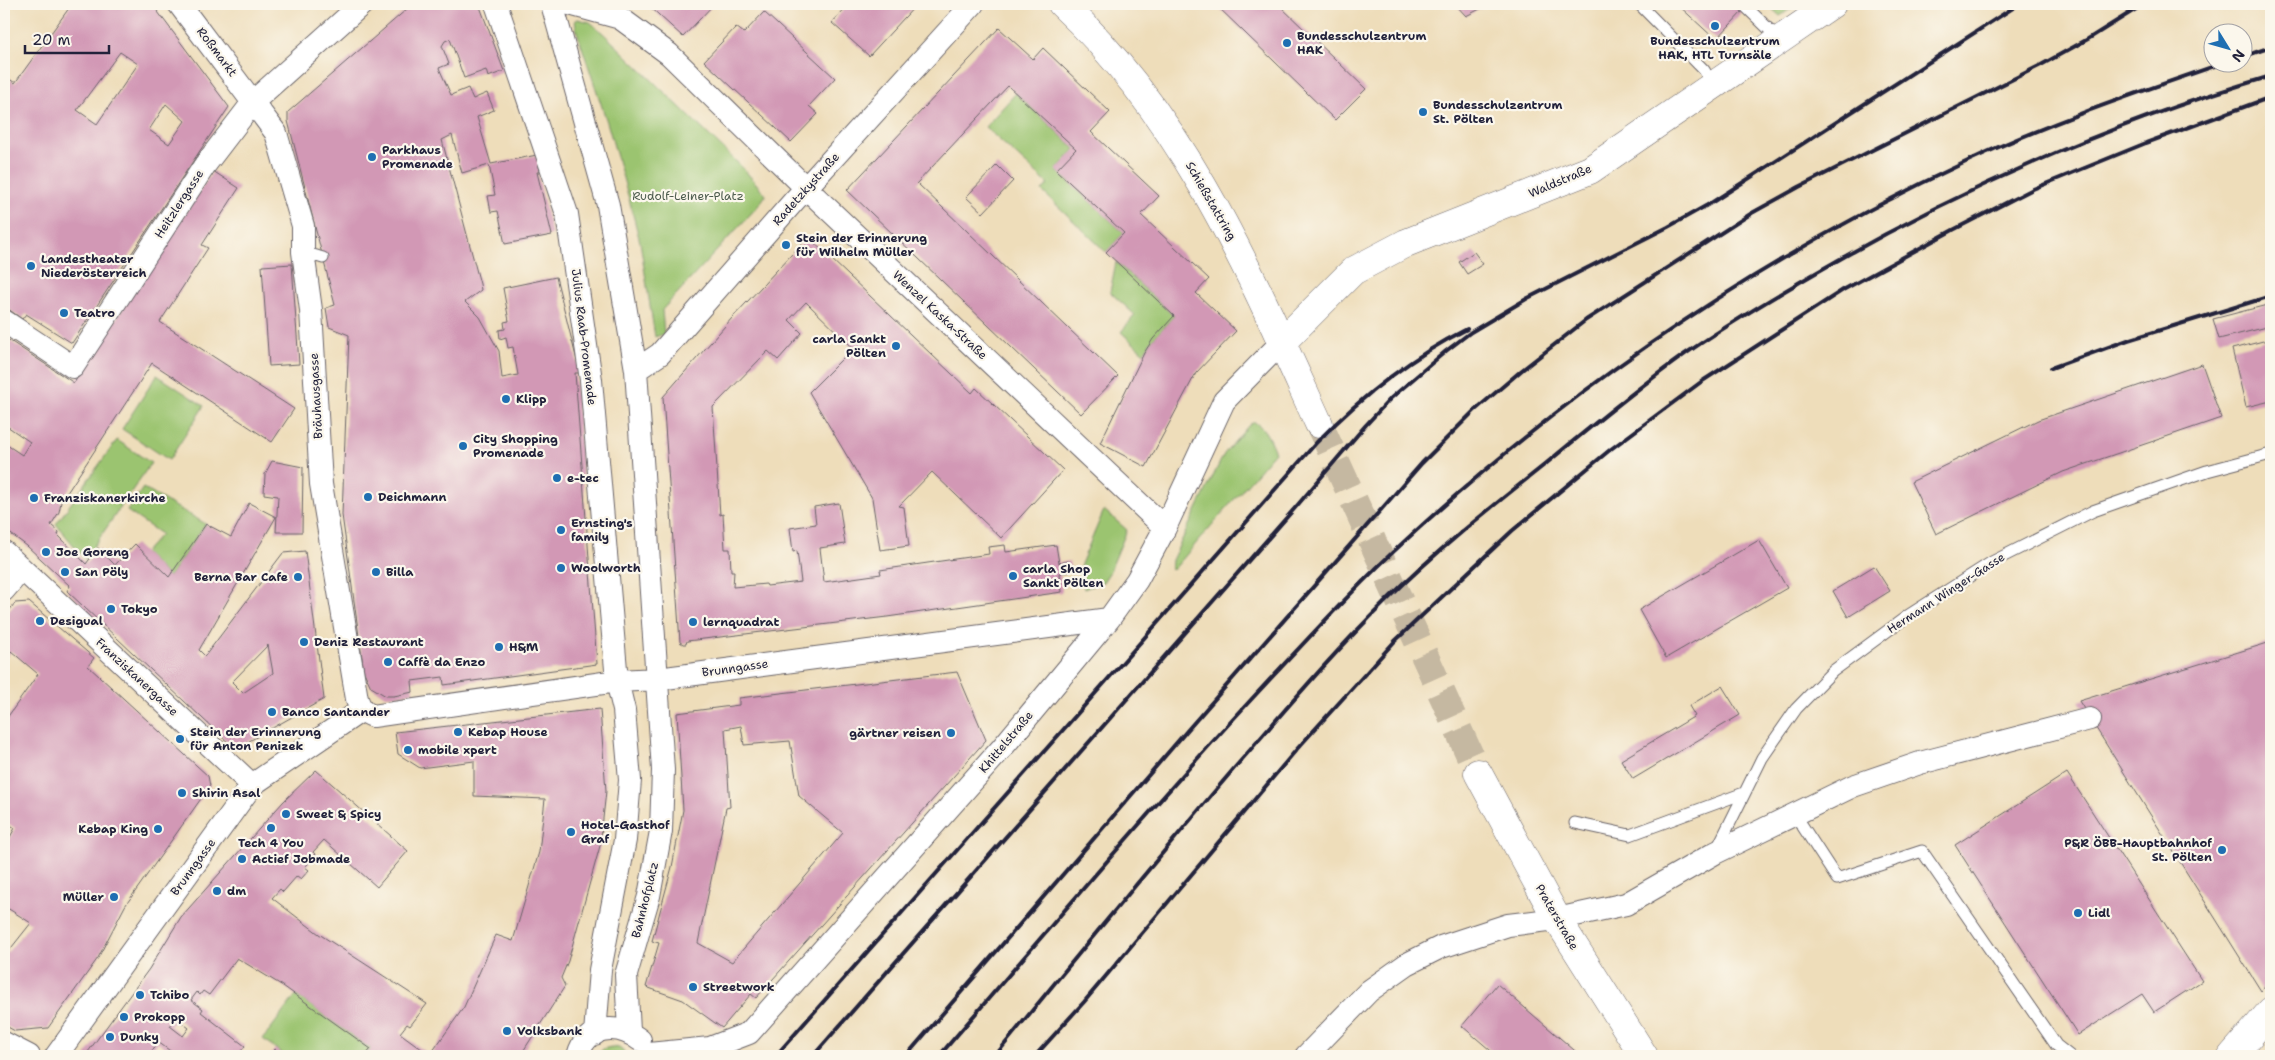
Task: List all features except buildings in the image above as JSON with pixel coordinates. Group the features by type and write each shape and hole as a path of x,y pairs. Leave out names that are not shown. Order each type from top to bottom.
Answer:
{"main road":[{"name":"Schießstattring","path":"1062,4 1110,54 1176,142 1210,195 1239,248 1283,341 1319,424"},
{"name":"Waldstraße","path":"1283,341 1353,270 1406,243 1590,170 1832,4"},
{"name":"Praterstraße","path":"1478,773 1556,919 1644,1056"},
{"path":"2232,1056 2271,1011"}],"street":[{"name":"Roßmarkt","path":"179,4 254,101"},
{"name":"Heitzlergasse","path":"5,322 73,367 205,165 254,101 362,4"},
{"name":"Julius Raab-Promenade","path":"496,4 567,214 591,380 617,681"},
{"path":"552,4 608,205 636,370 658,679"},
{"name":"Wenzel Kaska-Straße","path":"569,4 620,18 669,54 806,188 1165,528"},
{"name":"Radetzkystraße","path":"636,370 660,354 806,188 973,4"},
{"name":"Bräuhausgasse","path":"254,101 276,133 296,177 303,226 313,255 311,310 321,484 360,705"},
{"name":"Khittelstraße","path":"649,1055 710,1048 750,1033 1002,748 1109,619 1137,580 1165,528 1224,401 1283,341"},
{"name":"Franziskanergasse","path":"4,552 252,785"},
{"path":"4,590 22,569"},
{"name":"Brunngasse","path":"56,1056 252,785 360,705 373,716 617,681 658,679 1109,619"},
{"name":"Bahnhofplatz","path":"629,1031 626,975 648,896 661,831 663,770 658,679"},
{"path":"595,1034 600,970 625,840 630,780 624,710 617,681"},
{"path":"1306,1056 1368,991 1407,964 1440,948 1508,926 1556,919 1626,904 1715,853 1853,786 1920,763 2090,719"},
{"path":"578,1056 585,1041 606,1029 617,1028 629,1031 642,1041 649,1055"},
{"path":"4,1043 29,1056"}],"lane":[{"path":"1639,4 1704,70 1713,85"},
{"path":"1743,4 1779,39"},
{"name":"Hermann Winger-Gasse","path":"1715,853 1762,758 1796,710 1833,671 1908,615 1992,562 2093,511 2207,471 2271,454"},
{"path":"1575,823 1630,835 1744,793"},
{"path":"1794,813 1837,879 1922,850 2056,1045 2070,1056"}],"green space":[{"path":"1767,4 1798,4 1780,16"},
{"name":"Rudolf-Leiner-Platz","path":"578,19 590,22 604,34 742,167 766,195 662,310 664,334 655,337 640,242 607,122 577,32 575,21"},
{"path":"1016,93 1075,149 1056,170 1124,233 1106,252 1042,191 1048,184 985,127"},
{"path":"1116,262 1174,316 1153,339 1144,353 1121,332 1135,315 1110,292"},
{"path":"157,375 204,406 169,460 122,429"},
{"path":"1254,422 1265,431 1275,452 1174,569 1171,570 1172,560 1224,454 1249,425"},
{"path":"117,440 151,463 85,559 56,524"},
{"path":"143,488 206,524 169,577 144,553 161,534 127,511"},
{"path":"1104,510 1127,530 1109,573 1103,582 1084,589 1081,564"},
{"path":"296,995 371,1049 365,1056 307,1056 304,1054 302,1056 285,1056 263,1039"},
{"path":"619,1048 629,1056 596,1056 603,1049"}],"tunnel":[{"path":"1319,424 1478,773"}],"railway":[{"path":"813,1056 1391,398 1471,332 1528,298 1711,203 2019,4"},
{"path":"906,1056 1191,726 1422,463 1474,411 1522,370 1586,320 1752,213 1799,187 2041,65 2088,39 2144,4"},
{"path":"2252,54 2271,47"},
{"path":"939,1056 1188,769 1322,623 1407,539 1536,428 1674,328 1745,282 1819,238 1894,198 2001,146 2096,108 2202,70"},
{"path":"995,1056 1237,765 1310,681 1367,620 1405,582 1463,531 1649,381 1685,354 1776,296 1885,234 1992,181 2102,134 2158,113 2271,76"},
{"path":"1035,1056 1084,1002 1297,749 1395,641 1512,531 1611,449 1701,382 1843,290 1953,230 2033,189 2146,143 2271,97"},
{"path":"2051,368 2128,340 2271,296"},
{"path":"779,1052 1317,442 1351,409 1387,379 1425,352 1467,329"}],"place":[{"name":"Bundesschulzentrum HAK, HTL Turnsäle","path":"1715,26"},
{"name":"Bundesschulzentrum HAK","path":"1287,43"},
{"name":"Bundesschulzentrum St. Pölten","path":"1423,112"},
{"name":"Parkhaus Promenade","path":"372,157"},
{"name":"Stein der Erinnerung für Wilhelm Müller","path":"786,245"},
{"name":"Landestheater Niederösterreich","path":"31,266"},
{"name":"Teatro","path":"64,313"},
{"name":"carla Sankt Pölten","path":"896,346"},
{"name":"Klipp","path":"506,399"},
{"name":"City Shopping Promenade","path":"463,446"},
{"name":"e-tec","path":"557,478"},
{"name":"Deichmann","path":"368,497"},
{"name":"Franziskanerkirche","path":"34,498"},
{"name":"Ernsting's family","path":"561,530"},
{"name":"Joe Goreng","path":"46,552"},
{"name":"Woolworth","path":"561,568"},
{"name":"San Pöly","path":"65,572"},
{"name":"Billa","path":"376,572"},
{"name":"carla Shop Sankt Pölten","path":"1013,576"},
{"name":"Berna Bar Cafe","path":"298,577"},
{"name":"Tokyo","path":"111,609"},
{"name":"Desigual","path":"40,621"},
{"name":"lernquadrat","path":"693,622"},
{"name":"Deniz Restaurant","path":"304,642"},
{"name":"H&M","path":"499,647"},
{"name":"Caffè da Enzo","path":"388,662"},
{"name":"Banco Santander","path":"272,712"},
{"name":"Kebap House","path":"458,732"},
{"name":"gärtner reisen","path":"951,733"},
{"name":"Stein der Erinnerung für Anton Penizek","path":"180,739"},
{"name":"mobile xpert","path":"408,750"},
{"name":"Shirin Asal","path":"182,793"},
{"name":"Sweet & Spicy","path":"286,814"},
{"name":"Tech 4 You","path":"271,828"},
{"name":"Kebap King","path":"158,829"},
{"name":"Hotel-Gasthof Graf","path":"571,832"},
{"name":"P&R ÖBB-Hauptbahnhof St. Pölten","path":"2222,850"},
{"name":"Actief Jobmade","path":"242,859"},
{"name":"dm","path":"217,891"},
{"name":"Müller","path":"114,897"},
{"name":"Lidl","path":"2078,913"},
{"name":"Streetwork","path":"693,987"},
{"name":"Tchibo","path":"140,995"},
{"name":"Prokopp","path":"124,1017"},
{"name":"Volksbank","path":"507,1031"},
{"name":"Dunky","path":"110,1037"}]}
